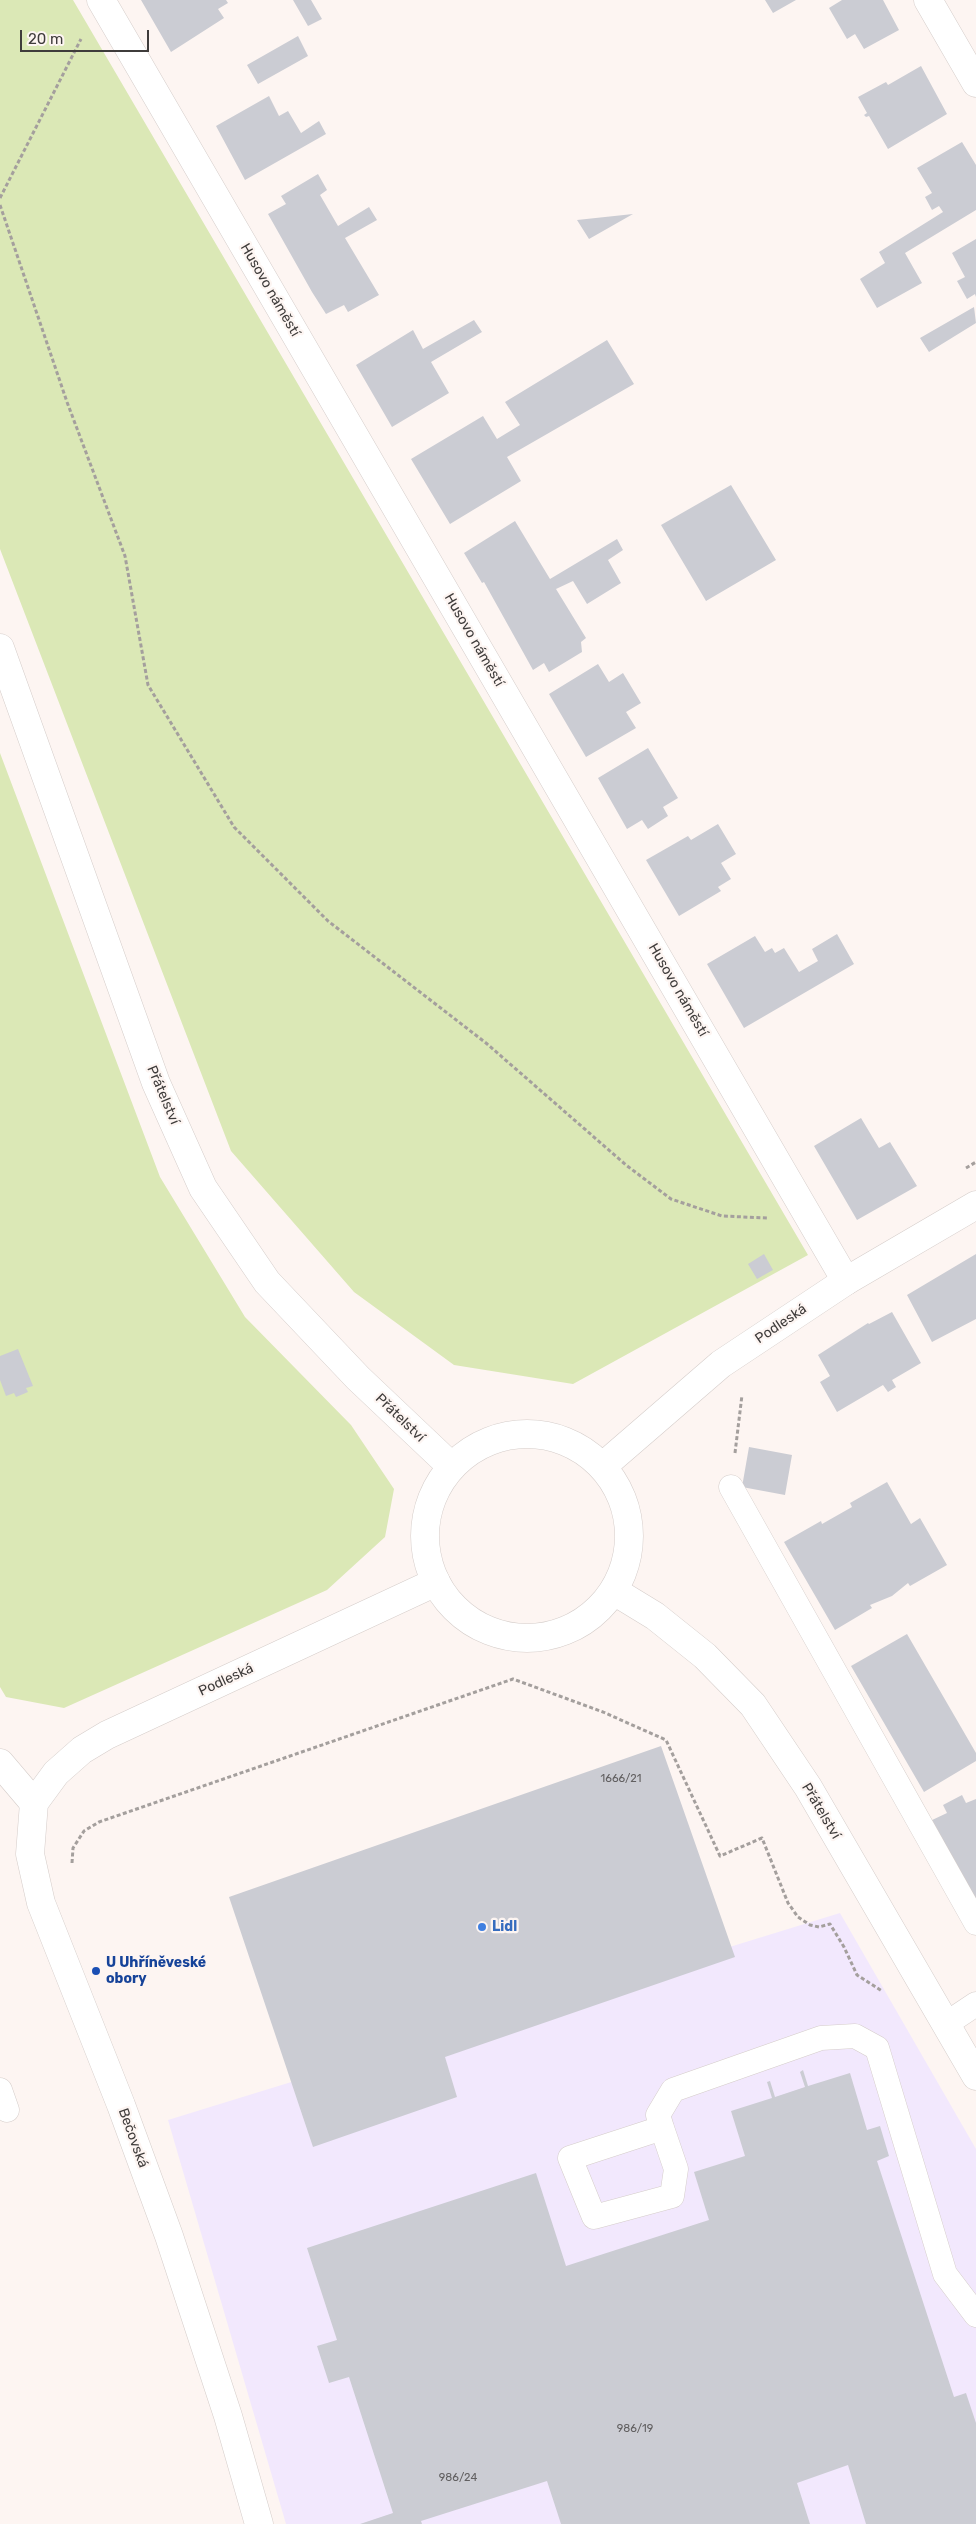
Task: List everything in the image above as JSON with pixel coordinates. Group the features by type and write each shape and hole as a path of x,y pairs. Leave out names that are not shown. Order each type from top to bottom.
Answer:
{"street":[{"name":"Husovo náměstí","path":"101,0 846,1281"},
{"path":"928,0 976,83"},
{"name":"Přátelství","path":"0,648 156,1083 204,1188 267,1282 358,1378 452,1467"},
{"name":"Podleská","path":"603,1466 721,1364 846,1281 976,1205"},
{"path":"531,1433 557,1438 582,1449 603,1466 618,1489 628,1513 630,1540 627,1558 614,1591 597,1611 575,1626 551,1636 524,1638 498,1634 474,1623 453,1607 436,1582 428,1561 424,1535 428,1508 439,1483 456,1461 478,1446 503,1436 531,1433"},
{"name":"Podleská","path":"34,1803 56,1773 82,1750 107,1735 436,1582"},
{"name":"Přátelství","path":"614,1591 655,1616 705,1656 753,1705 808,1787 976,2076"},
{"path":"0,1763 34,1803"},
{"name":"Bečovská","path":"34,1803 30,1854 41,1903 121,2105 169,2236 228,2416 259,2524"}],"lane":[{"path":"731,1487 976,1923"},
{"path":"946,2024 976,2004"},
{"path":"662,2128 570,2158 594,2217 672,2196 676,2170 658,2115 673,2090 821,2038 856,2036 877,2048 945,2274 976,2315"}],"path":[{"path":"0,198 101,0"},
{"path":"0,205 67,402 125,556 148,685 234,827 328,921 486,1042 626,1166 671,1200 722,1216 812,1220"},
{"path":"731,1487 743,1386"},
{"path":"72,1865 73,1848 84,1830 100,1822 513,1679 603,1712 666,1740 720,1856 762,1838 788,1903 798,1917 810,1925 820,1927 830,1924 844,1947 857,1975 885,1993"}],"shaded area":[{"path":"840,1913 976,2149 976,2524 286,2524 168,2120"}],"green space":[{"path":"0,0 73,0 808,1255 573,1384 454,1365 354,1292 231,1151 0,549"},
{"path":"0,753 160,1177 245,1317 351,1425 394,1489 385,1537 327,1590 64,1708 6,1697 0,1687"}],"building":[{"path":"141,0 226,0 228,3 218,9 224,18 171,52"},
{"path":"293,0 311,0 322,19 308,26"},
{"path":"765,0 796,0 773,13"},
{"path":"842,0 883,0 899,30 864,49 855,34 847,39 829,8"},
{"path":"298,36 308,56 258,84 247,65"},
{"path":"921,66 947,114 888,149 869,116 866,117 864,115 867,113 858,97 886,82 888,85"},
{"path":"269,96 279,116 288,111 301,133 319,121 326,134 245,180 216,126"},
{"path":"962,142 976,165 976,210 905,253 922,283 877,308 860,279 885,263 879,252 943,212 939,206 932,210 925,197 932,193 917,168"},
{"path":"318,174 327,190 320,195 338,226 369,207 377,220 345,238 379,295 348,312 344,305 326,314 268,214 286,204 281,196"},
{"path":"633,214 589,239 577,220"},
{"path":"976,239 976,297 975,294 967,299 957,281 965,277 952,253"},
{"path":"974,307 976,323 929,352 920,338"},
{"path":"474,320 482,332 431,362 449,393 392,427 356,365 413,330 423,349"},
{"path":"607,340 634,384 507,457 521,481 450,524 411,459 483,416 497,439 520,425 505,402"},
{"path":"731,485 776,560 706,601 661,525"},
{"path":"515,521 550,579 617,539 623,550 608,560 621,583 587,604 573,581 556,589 586,638 581,642 582,652 549,672 544,663 533,670 484,582 482,583 464,553"},
{"path":"598,664 609,682 623,673 641,703 626,712 636,728 586,757 549,694"},
{"path":"648,748 678,798 663,807 668,816 648,829 642,820 627,829 598,778"},
{"path":"718,824 736,854 721,863 731,879 718,887 721,891 679,916 646,860 688,836 691,840"},
{"path":"837,934 854,964 744,1028 707,964 755,936 765,952 772,948 775,953 784,948 799,972 818,961 812,949"},
{"path":"861,1118 879,1148 890,1142 917,1186 857,1220 814,1146"},
{"path":"764,1254 773,1270 757,1279 748,1264"},
{"path":"976,1254 976,1319 932,1342 907,1295"},
{"path":"892,1312 921,1363 892,1380 896,1387 888,1392 883,1385 837,1412 820,1382 830,1376 818,1355 868,1323"},
{"path":"18,1349 33,1386 26,1388 28,1392 16,1397 14,1393 6,1396 0,1380 0,1356"},
{"path":"749,1447 792,1455 785,1495 742,1487"},
{"path":"887,1482 911,1524 920,1518 947,1565 910,1586 908,1583 892,1596 870,1605 872,1608 835,1630 784,1542 821,1521 822,1524 852,1507 850,1503"},
{"path":"907,1634 976,1753 976,1761 924,1792 851,1666"},
{"name":"Lidl","path":"661,1746 735,1957 445,2057 457,2097 313,2147 229,1897"},
{"path":"962,1795 966,1803 976,1799 976,1904 930,1821 947,1813 943,1805"},
{"path":"803,2070 808,2086 850,2073 867,2130 880,2126 889,2156 877,2161 954,2397 966,2393 976,2423 976,2524 866,2524 848,2465 797,2483 810,2524 561,2524 547,2481 421,2521 422,2524 360,2524 393,2513 349,2377 329,2383 317,2346 337,2340 307,2248 536,2173 566,2266 709,2220 694,2172 745,2156 731,2111 772,2098 767,2082 770,2081 775,2097 805,2087 800,2072"}],"place":[{"name":"Lidl","path":"482,1927"},
{"name":"U Uhříněveské obory","path":"96,1971"}]}
